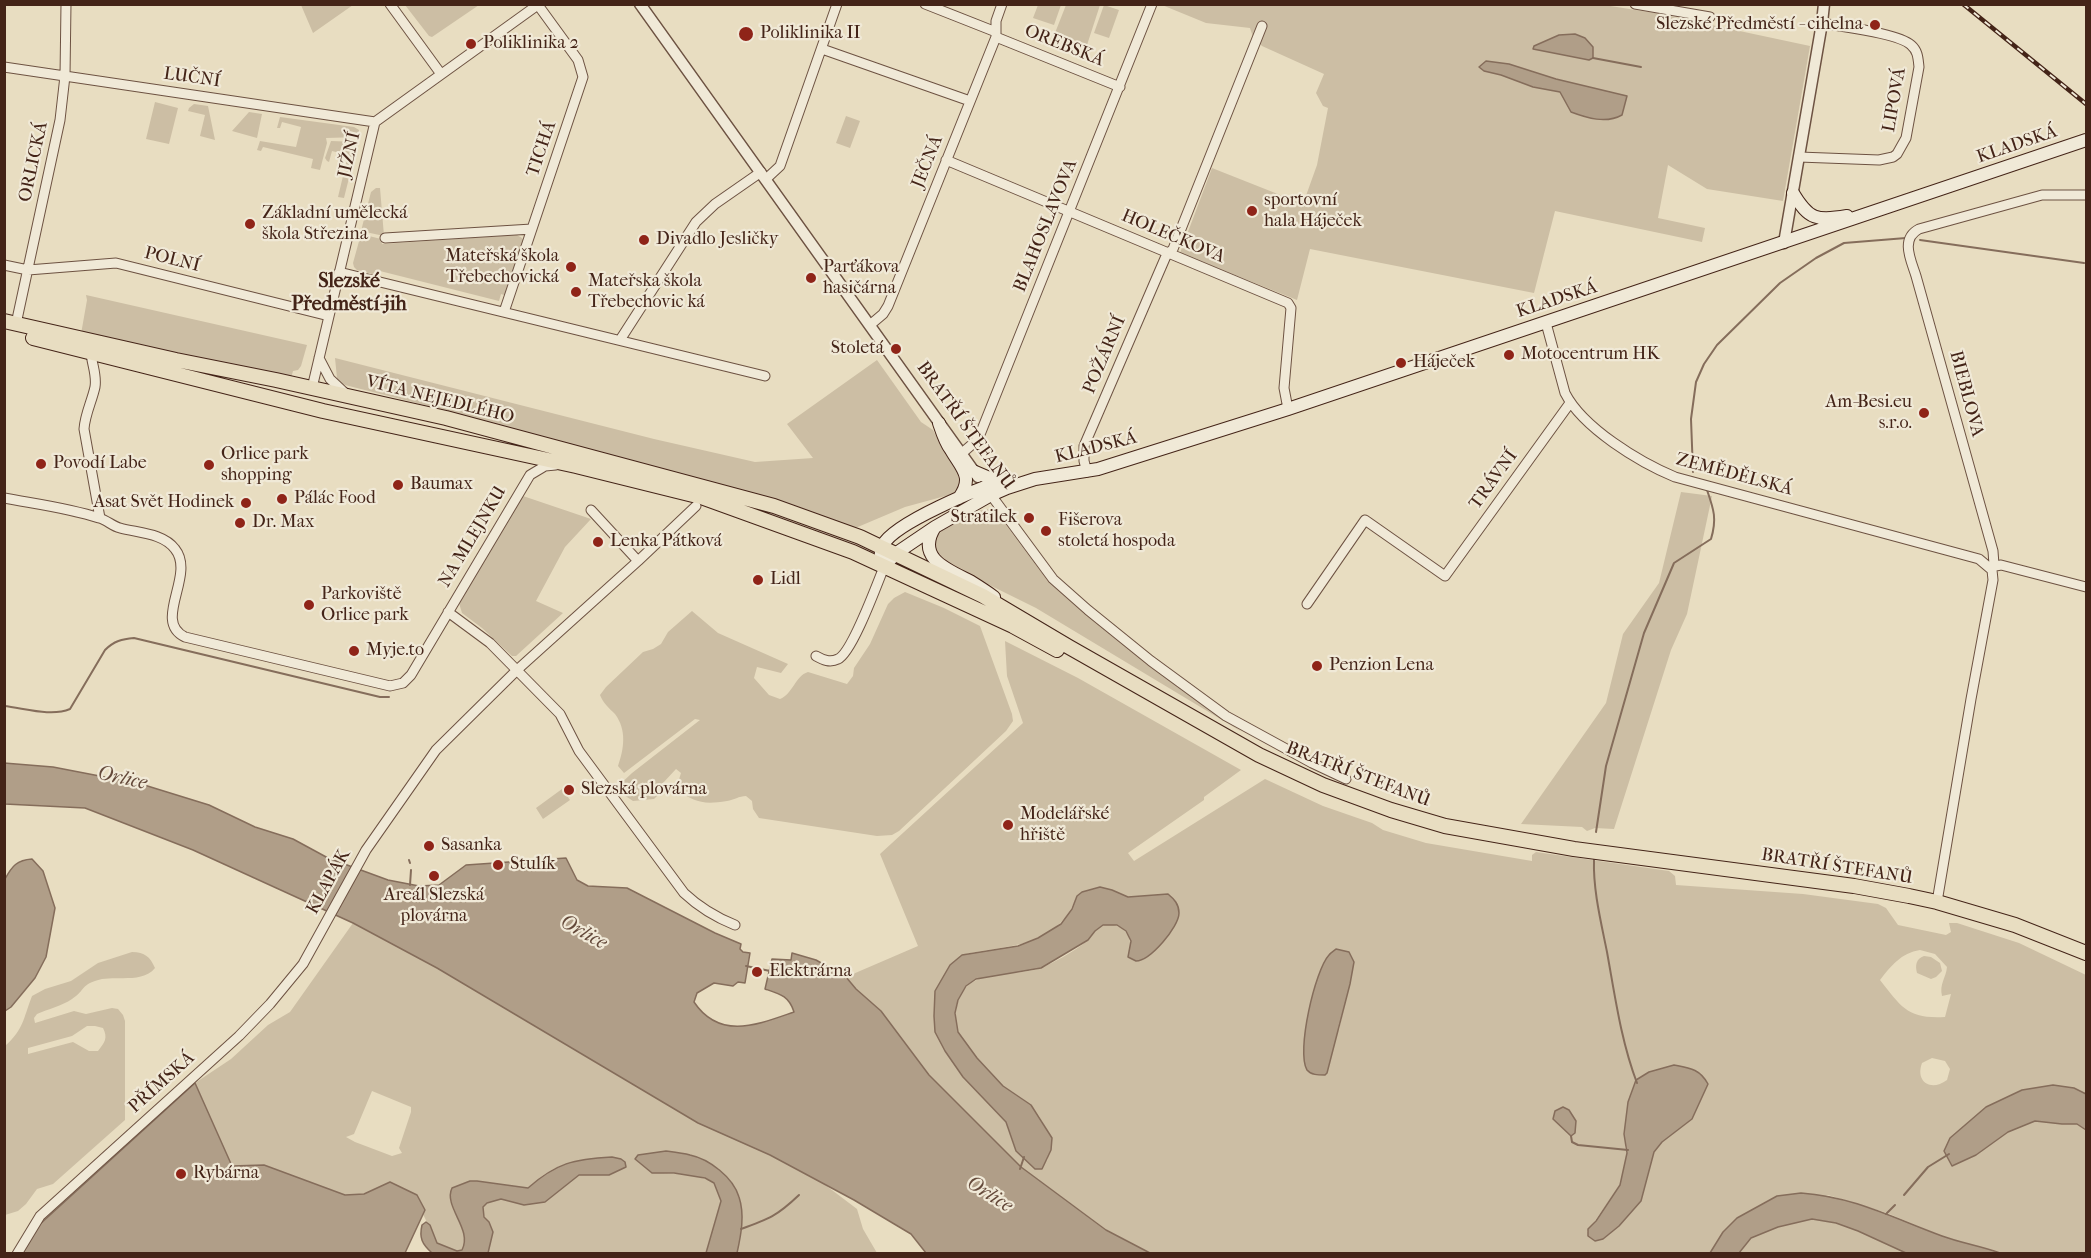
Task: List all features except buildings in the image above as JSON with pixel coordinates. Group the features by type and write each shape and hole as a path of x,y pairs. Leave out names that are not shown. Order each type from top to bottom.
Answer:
{"main road":[{"name":"KLADSKÁ","path":"884,567 888,550 886,540 920,517 959,498 1035,480 1087,472 1288,409 2081,142"},
{"path":"1793,193 1805,211 1820,219 1878,212"},
{"name":"VÍTA NEJEDLÉHO","path":"8,325 91,353 323,411 576,466 701,497 853,552 884,567"},
{"name":"VÍTA NEJEDLÉHO","path":"8,325 446,418 729,492 860,537"},
{"path":"939,423 949,447 965,472 966,484 959,498"},
{"path":"973,471 987,477 1005,480"},
{"name":"KLADSKÁ","path":"888,550 909,544 1005,480 1035,480"},
{"path":"935,527 930,537 929,548 937,563 982,588 1008,610"},
{"name":"BRATŘÍ ŠTEFANŮ","path":"860,537 1008,610 1259,755 1323,785 1391,810 1446,826 1574,849 1854,886 1937,902 2015,925 2086,953"},
{"name":"BRATŘÍ ŠTEFANŮ","path":"884,567 1013,626 1259,764 1310,788 1379,815 1441,833 1518,846 1574,849"}],"street":[{"name":"ORLICKÁ","path":"8,325 28,270 60,120 65,76 66,4"},
{"path":"390,4 441,74"},
{"name":"BRATŘÍ ŠTEFANŮ","path":"640,4 973,471 1053,579 1151,661 1226,716 1312,764 1346,779"},
{"path":"620,340 696,222 715,204 780,166 837,4"},
{"name":"OREBSKÁ","path":"925,4 1120,87"},
{"name":"JEČNÁ","path":"870,325 883,314 888,306 996,34 996,21 1002,4"},
{"name":"BLAHOSLAVOVA","path":"961,454 976,441 981,432 1152,4"},
{"path":"1635,4 1710,17"},
{"path":"1784,243 1824,4"},
{"name":"JIŽNÍ","path":"312,388 375,122 539,5"},
{"name":"TICHÁ","path":"504,312 583,77 579,60 539,5"},
{"name":"LIPOVÁ","path":"1799,157 1879,160 1897,154 1906,138 1919,67 1915,49 1906,41 1822,23"},
{"name":"POŽÁRNÍ","path":"1087,472 1084,446 1169,253 1173,249 1262,26"},
{"path":"822,49 970,101"},
{"name":"LUČNÍ","path":"4,67 375,122"},
{"name":"HOLEČKOVA","path":"946,160 1290,305 1284,388 1288,409"},
{"name":"BIEBLOVA","path":"1937,902 1993,580 1991,566 1993,551 1909,256 1909,242 1912,232 1919,229 2042,195 2086,195"},
{"path":"385,238 532,229"},
{"name":"POLNÍ","path":"4,264 28,270 116,263 329,316"},
{"path":"339,272 765,376"},
{"name":"ZEMĚDĚLSKÁ","path":"1546,323 1565,393 1570,403 1581,415 1625,451 1649,466 1675,477 1980,559 1991,566 2007,567 2086,587"},
{"path":"4,498 100,518 84,429 84,420 96,381 91,353"},
{"path":"319,358 330,379 351,397"},
{"name":"TRÁVNÍ","path":"1308,604 1365,520 1445,576 1570,403"},
{"name":"NA MLEJNKU","path":"100,518 117,527 160,538 178,552 181,563 171,622 177,634 390,686 403,683 411,675 530,475 550,465 576,466"},
{"path":"517,670 696,506"},
{"path":"591,510 638,561"},
{"path":"816,656 832,661 845,654 861,623 884,567"},
{"name":"NA MLEJNKU","path":"448,612 490,643 560,714 579,751 684,893 699,907 718,919 735,925"},
{"name":"KLAPÁK","path":"322,930 366,850 436,750 517,670"},
{"name":"PŘÍMSKÁ","path":"16,1254 40,1216 239,1036 270,1004 303,964 322,930"}],"shaded area":[{"path":"301,5 353,5 313,33"},
{"path":"405,5 479,5 432,37"},
{"path":"1038,5 1061,5 1054,25 1033,18"},
{"path":"1066,5 1100,5 1087,45 1055,33"},
{"path":"1104,5 1119,10 1109,38 1094,33"},
{"path":"1162,5 1604,5 1655,13 1810,46 1783,201 1707,189 1668,165 1658,218 1705,228 1702,242 1555,211 1534,293 1310,249 1297,300 1180,253 1212,168 1303,204 1317,165 1328,108 1323,106 1316,93 1324,74 1262,46 1253,37 1250,28 1206,23"},
{"path":"155,102 178,108 169,144 146,139"},
{"path":"194,104 208,106 215,140 200,136 205,115 188,111"},
{"path":"249,112 262,114 257,138 232,131"},
{"path":"846,116 860,121 850,148 836,143"},
{"path":"280,117 354,127 359,130 359,137 326,138 327,143 320,170 311,168 313,159 263,147 261,151 257,150 260,141 296,147 301,127 282,122 280,128 277,128"},
{"path":"331,141 358,142 344,198 338,197 348,155 332,151 329,162 327,161 325,158"},
{"path":"380,188 384,236 361,231 371,192"},
{"path":"361,234 381,239 382,244 517,235 525,243 507,296 501,294 499,301 380,271 379,276 357,270 353,263"},
{"path":"86,295 307,345 301,366 298,370 293,371 291,378 81,334"},
{"path":"335,358 654,439 755,462 813,458 787,424 877,360 921,422 933,430 946,455 963,476 960,492 905,507 853,529 758,495 548,442 448,411 345,385 335,379 337,378"},
{"path":"1681,492 1712,496 1687,614 1671,650 1614,829 1595,828 1587,831 1582,827 1521,824 1606,703 1623,634 1659,583"},
{"path":"523,496 591,519 565,547 536,601 563,613 516,656 512,656 462,613 459,603"},
{"path":"988,509 997,513 1047,580 1164,674 1242,732 1036,608 945,563 934,550 938,531 961,517"},
{"path":"905,592 980,626 1013,721 1006,731 899,831 892,835 877,836 759,818 753,809 752,801 746,796 711,803 688,797 676,789 681,773 676,769 663,783 660,793 654,799 633,801 615,789 700,720 695,719 624,773 618,766 623,746 621,726 600,695 643,652 661,644 668,632 692,611 718,633 788,664 781,673 757,667 754,678 769,695 780,699 788,693 800,677 808,672 847,684 853,676 854,668 870,644 888,604"},
{"path":"1005,641 1078,678 1241,770 1204,797 1204,800 1128,853 1134,861 1265,779 1323,806 1372,823 1383,830 1426,843 1532,861 1532,855 1536,852 1669,871 1675,876 1676,885 1803,894 1878,904 1886,908 1898,925 1946,935 1951,932 1949,923 1957,923 2019,943 2086,975 2086,1094 2074,1088 1944,1151 1953,1166 1976,1155 2008,1132 2035,1121 2077,1124 2086,1130 2086,1253 2000,1253 1944,1237 1887,1213 1828,1195 1723,1232 1710,1253 1150,1253 1107,1230 1021,1167 929,1075 881,1011 846,977 918,946 880,854 1023,723 1007,676","holes":["1112,890 1127,897 1168,894 1130,947 1127,933 1115,925 1102,926 1084,944 1046,966 1030,971 993,975 972,983 964,991 956,1010 958,1030 973,1055 997,1081 1033,1107 1042,1120 1052,1138 1047,1161 1016,1152 1006,1122 963,1077 945,1051 962,955 1013,946 1044,935 1068,914 1077,896","1920,950 1935,954 1947,967 1941,992 1942,996 1951,994 1945,1017 1914,1014 1900,1005 1880,980 1897,961","1328,956 1354,962 1339,1030 1303,1050 1315,991","1932,1058 1945,1061 1950,1069 1947,1080 1935,1085 1926,1083 1920,1070 1922,1063","1636,1081 1708,1084 1692,1119 1662,1142 1654,1152 1641,1201 1619,1226 1587,1232 1620,1185 1627,1153 1625,1148 1628,1102"]},
{"path":"562,789 570,800 543,819 536,808"},
{"path":"353,923 437,968 698,1123 770,1155 820,1181 857,1209 863,1229 877,1253 737,1253 742,1228 739,1196 718,1168 660,1174 687,1175 714,1183 721,1201 706,1253 488,1253 489,1222 482,1213 483,1207 496,1200 504,1199 544,1202 579,1175 609,1175 604,1158 563,1165 546,1173 528,1188 508,1185 459,1185 452,1188 451,1204 464,1236 462,1250 457,1252 437,1243 421,1210 364,1195 342,1200 231,1166 195,1083 231,1059 268,1025 290,1012","holes":["372,1091 411,1107 399,1148 402,1153 392,1156 346,1137 354,1134"]},
{"path":"137,952 146,956 155,968 144,976 102,979 90,983 72,999 37,1014 34,1018 35,1023 74,1011 86,1014 112,1008 118,1009 125,1021 125,1120 53,1184 37,1189 18,1211 5,1215 5,1046 20,1029 32,996 45,989 71,981 98,963","holes":["87,1026 103,1028 105,1035 104,1042 98,1051 89,1051 73,1042 28,1054 28,1048 72,1036"]},
{"path":"1924,956 1931,957 1940,963 1942,971 1936,977 1931,979 1917,973 1917,963"},
{"path":"1812,1219 1836,1223 1906,1253 1739,1254 1751,1238 1778,1227"}],"water":[{"path":"1575,34 1585,38 1593,47 1593,58 1589,60 1533,49 1534,46 1559,35"},
{"path":"1486,61 1509,64 1556,79 1627,96 1622,115 1603,120 1571,112 1560,92 1533,87 1484,71 1479,67"},
{"name":"Orlice","path":"4,763 53,767 141,784 209,805 255,827 293,839 328,858 388,880 419,886 439,885 466,865 566,858 577,880 588,886 627,888 741,944 740,949 743,952 750,953 745,983 738,982 733,986 714,983 697,993 694,1002 704,1014 716,1022 728,1025 754,1024 794,1012 787,999 765,989 772,959 791,960 792,953 816,960 846,977 881,1011 929,1075 1021,1167 1106,1230 1150,1253 926,1253 911,1234 854,1200 770,1155 698,1123 437,968 353,923 193,850 85,808 5,804"},
{"path":"32,859 43,871 55,908 46,957 35,978 5,1011 5,879 15,864"},
{"path":"1100,887 1128,897 1168,894 1178,907 1178,919 1156,950 1142,960 1136,961 1128,957 1131,941 1126,931 1117,925 1103,925 1088,940 1041,968 976,979 966,986 958,1000 955,1013 958,1032 977,1058 1003,1086 1031,1105 1052,1138 1051,1150 1042,1169 1035,1169 1016,1151 1006,1122 963,1077 945,1051 935,1032 935,991 950,965 962,955 1018,946 1038,938 1061,924 1072,909 1077,896 1082,892"},
{"path":"1336,949 1349,952 1354,962 1327,1073 1325,1075 1315,1074 1307,1070 1304,1061 1305,1030 1318,977 1329,955"},
{"path":"1674,1065 1698,1072 1708,1084 1692,1119 1662,1142 1654,1152 1641,1201 1619,1226 1603,1239 1595,1241 1588,1236 1588,1229 1620,1185 1627,1153 1624,1134 1628,1102 1636,1080 1649,1072"},
{"path":"195,1083 232,1166 264,1165 345,1195 364,1194 390,1182 417,1195 425,1210 405,1253 22,1254 39,1225"},
{"path":"2053,1085 2074,1088 2086,1094 2086,1130 2077,1124 2035,1121 2008,1132 1976,1155 1952,1166 1944,1151 1950,1138 1986,1107 2022,1090"},
{"path":"1563,1107 1569,1110 1576,1121 1575,1133 1571,1136 1553,1119 1555,1111"},
{"path":"666,1151 705,1160 726,1176 736,1190 742,1211 737,1253 706,1253 721,1201 714,1183 705,1178 674,1173 652,1173 635,1159 638,1155"},
{"path":"612,1157 621,1159 625,1162 626,1167 609,1175 579,1175 545,1202 524,1205 501,1199 487,1203 483,1207 484,1217 493,1232 488,1253 432,1253 422,1241 422,1225 426,1222 430,1225 437,1243 457,1251 462,1250 464,1234 451,1203 452,1188 470,1181 477,1181 528,1188 548,1173 566,1164"},
{"path":"1801,1193 1821,1195 1856,1204 1942,1236 2000,1253 1906,1253 1836,1223 1812,1219 1778,1227 1751,1238 1739,1253 1710,1253 1723,1232 1737,1218 1777,1196"}],"waterway":[{"path":"1593,58 1641,67"},
{"path":"1693,472 1691,419 1696,382 1704,364 1717,345 1780,283 1816,258 1844,243 1906,238"},
{"path":"1920,240 2084,263"},
{"path":"1596,832 1606,766 1644,633 1674,563 1711,539 1714,514 1707,490"},
{"path":"4,706 46,712 70,709 105,650 118,641 134,638 380,697 389,697"},
{"path":"1594,860 1598,906 1616,1002 1637,1083"},
{"path":"410,885 411,870"},
{"path":"746,966 770,971"},
{"path":"1571,1136 1572,1142 1578,1145 1628,1150"},
{"path":"1904,1195 1928,1167 1949,1154"},
{"path":"1020,1169 1024,1157"},
{"path":"741,1229 772,1216 799,1195"},
{"path":"1886,1214 1895,1205"}],"railway":[{"path":"1963,4 2086,104"}],"place":[{"name":"Slezské Předměstí - cihelna","path":"1875,25"},
{"name":"Poliklinika II","path":"746,34"},
{"name":"Poliklinika 2","path":"471,44"},
{"name":"sportovní hala Háječek","path":"1252,211"},
{"name":"Základní umělecká škola Střezina","path":"250,224"},
{"name":"Divadlo Jesličky","path":"644,240"},
{"name":"Mateřská škola Třebechovická","path":"571,267"},
{"name":"Parťákova hasičárna","path":"811,278"},
{"name":"Mateřska škola Třebechovic ká","path":"576,292"},
{"name":"Stoletá","path":"896,349"},
{"name":"Motocentrum HK","path":"1509,355"},
{"name":"Háječek","path":"1401,363"},
{"name":"Am-Besi.eu s.r.o.","path":"1924,413"},
{"name":"Povodí Labe","path":"41,464"},
{"name":"Orlice park shopping","path":"209,465"},
{"name":"Baumax","path":"398,485"},
{"name":"Pálác Food","path":"282,499"},
{"name":"Asat Svět Hodinek","path":"246,503"},
{"name":"Stratilek","path":"1029,518"},
{"name":"Dr. Max","path":"240,523"},
{"name":"Fišerova stoletá hospoda","path":"1046,531"},
{"name":"Lenka Pátková","path":"598,542"},
{"name":"Lidl","path":"758,580"},
{"name":"Parkoviště Orlice park","path":"309,605"},
{"name":"Myje.to","path":"354,651"},
{"name":"Penzion Lena","path":"1317,666"},
{"name":"Slezská plovárna","path":"569,790"},
{"name":"Modelářské hřiště","path":"1008,825"},
{"name":"Sasanka","path":"429,846"},
{"name":"Stulík","path":"498,865"},
{"name":"Areál Slezská plovárna","path":"434,876"},
{"name":"Elektrárna","path":"757,972"},
{"name":"Rybárna","path":"181,1174"}],"district":[{"name":"Slezské Předměstí-jih","path":"349,294"}]}
